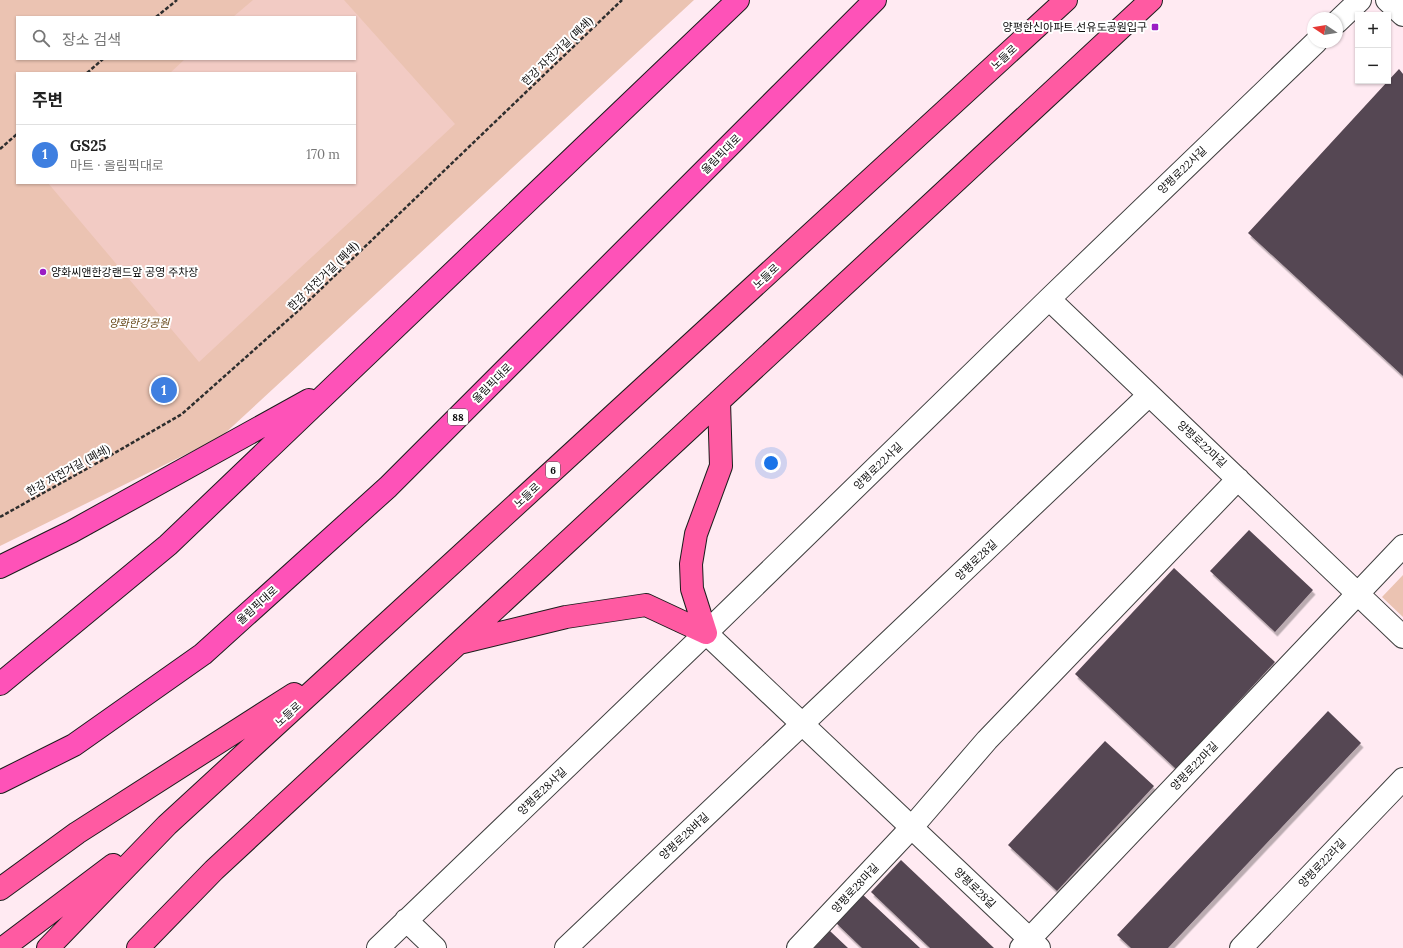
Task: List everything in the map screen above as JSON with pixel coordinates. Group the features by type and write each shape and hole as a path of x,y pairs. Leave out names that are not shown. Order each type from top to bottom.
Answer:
{"highway":[{"path":"0,684 168,545 738,0"},
{"name":"올림픽대로","path":"0,782 74,745 203,654 388,488 875,0"},
{"path":"0,568 71,532 335,386"},
{"path":"0,799 74,745"}],"main road":[{"name":"노들로","path":"48,948 167,825 1066,0"},
{"path":"138,948 214,870 1151,0"},
{"path":"706,633 692,589 691,564 696,534 722,466 719,401"},
{"path":"458,644 566,617 646,605 706,633"},
{"path":"0,889 77,833 344,663"},
{"path":"3,948 167,825"}],"street":[{"path":"1343,16 1360,0"},
{"path":"1387,0 1403,15"},
{"name":"양평로22사길","path":"706,633 1310,48"},
{"path":"1049,299 1149,395"},
{"name":"양평로22마길","path":"1149,395 1358,594"},
{"name":"양평로28길","path":"803,724 1149,395"},
{"path":"912,827 987,740 1238,479"},
{"name":"양평로22마길","path":"1030,945 1403,546"},
{"path":"1358,594 1403,637"},
{"name":"양평로28길","path":"706,633 912,827 1030,945"},
{"name":"양평로28사길","path":"378,948 706,633"},
{"name":"양평로28바길","path":"566,948 803,724"},
{"name":"양평로22라길","path":"1241,948 1403,779"},
{"name":"양평로28마길","path":"798,948 912,827"},
{"path":"406,920 435,948"}],"path":[{"path":"157,16 177,0"},
{"name":"한강 자전거길 (폐쇄)","path":"0,517 182,414 299,310 622,0"},
{"path":"88,72 103,60"},
{"path":"0,149 16,135"}],"green space":[{"name":"양화한강공원","path":"0,0 694,0 221,437 0,546"},
{"path":"1403,575 1403,617 1382,597"}],"shaded area":[{"path":"253,0 344,0 455,124 199,362 49,184 356,184 356,72 171,72 184,60 356,60 356,16 234,16"}],"building":[{"path":"1399,69 1403,74 1403,376 1248,233 1385,84 1391,84 1391,78"},
{"path":"1249,530 1313,590 1275,632 1210,571"},
{"path":"1174,568 1275,662 1176,769 1075,674"},
{"path":"1328,711 1361,743 1168,948 1131,948 1117,935"},
{"path":"1105,741 1154,786 1057,891 1008,845"},
{"path":"901,860 994,948 930,948 871,892"},
{"path":"861,893 920,948 862,948 835,922"},
{"path":"830,931 848,948 814,948"}],"place":[{"name":"양평한신아파트.선유도공원입구","path":"1155,27"},
{"name":"양화씨앤한강랜드앞 공영 주차장","path":"43,272"},
{"name":"GS25","path":"164,390"}]}
